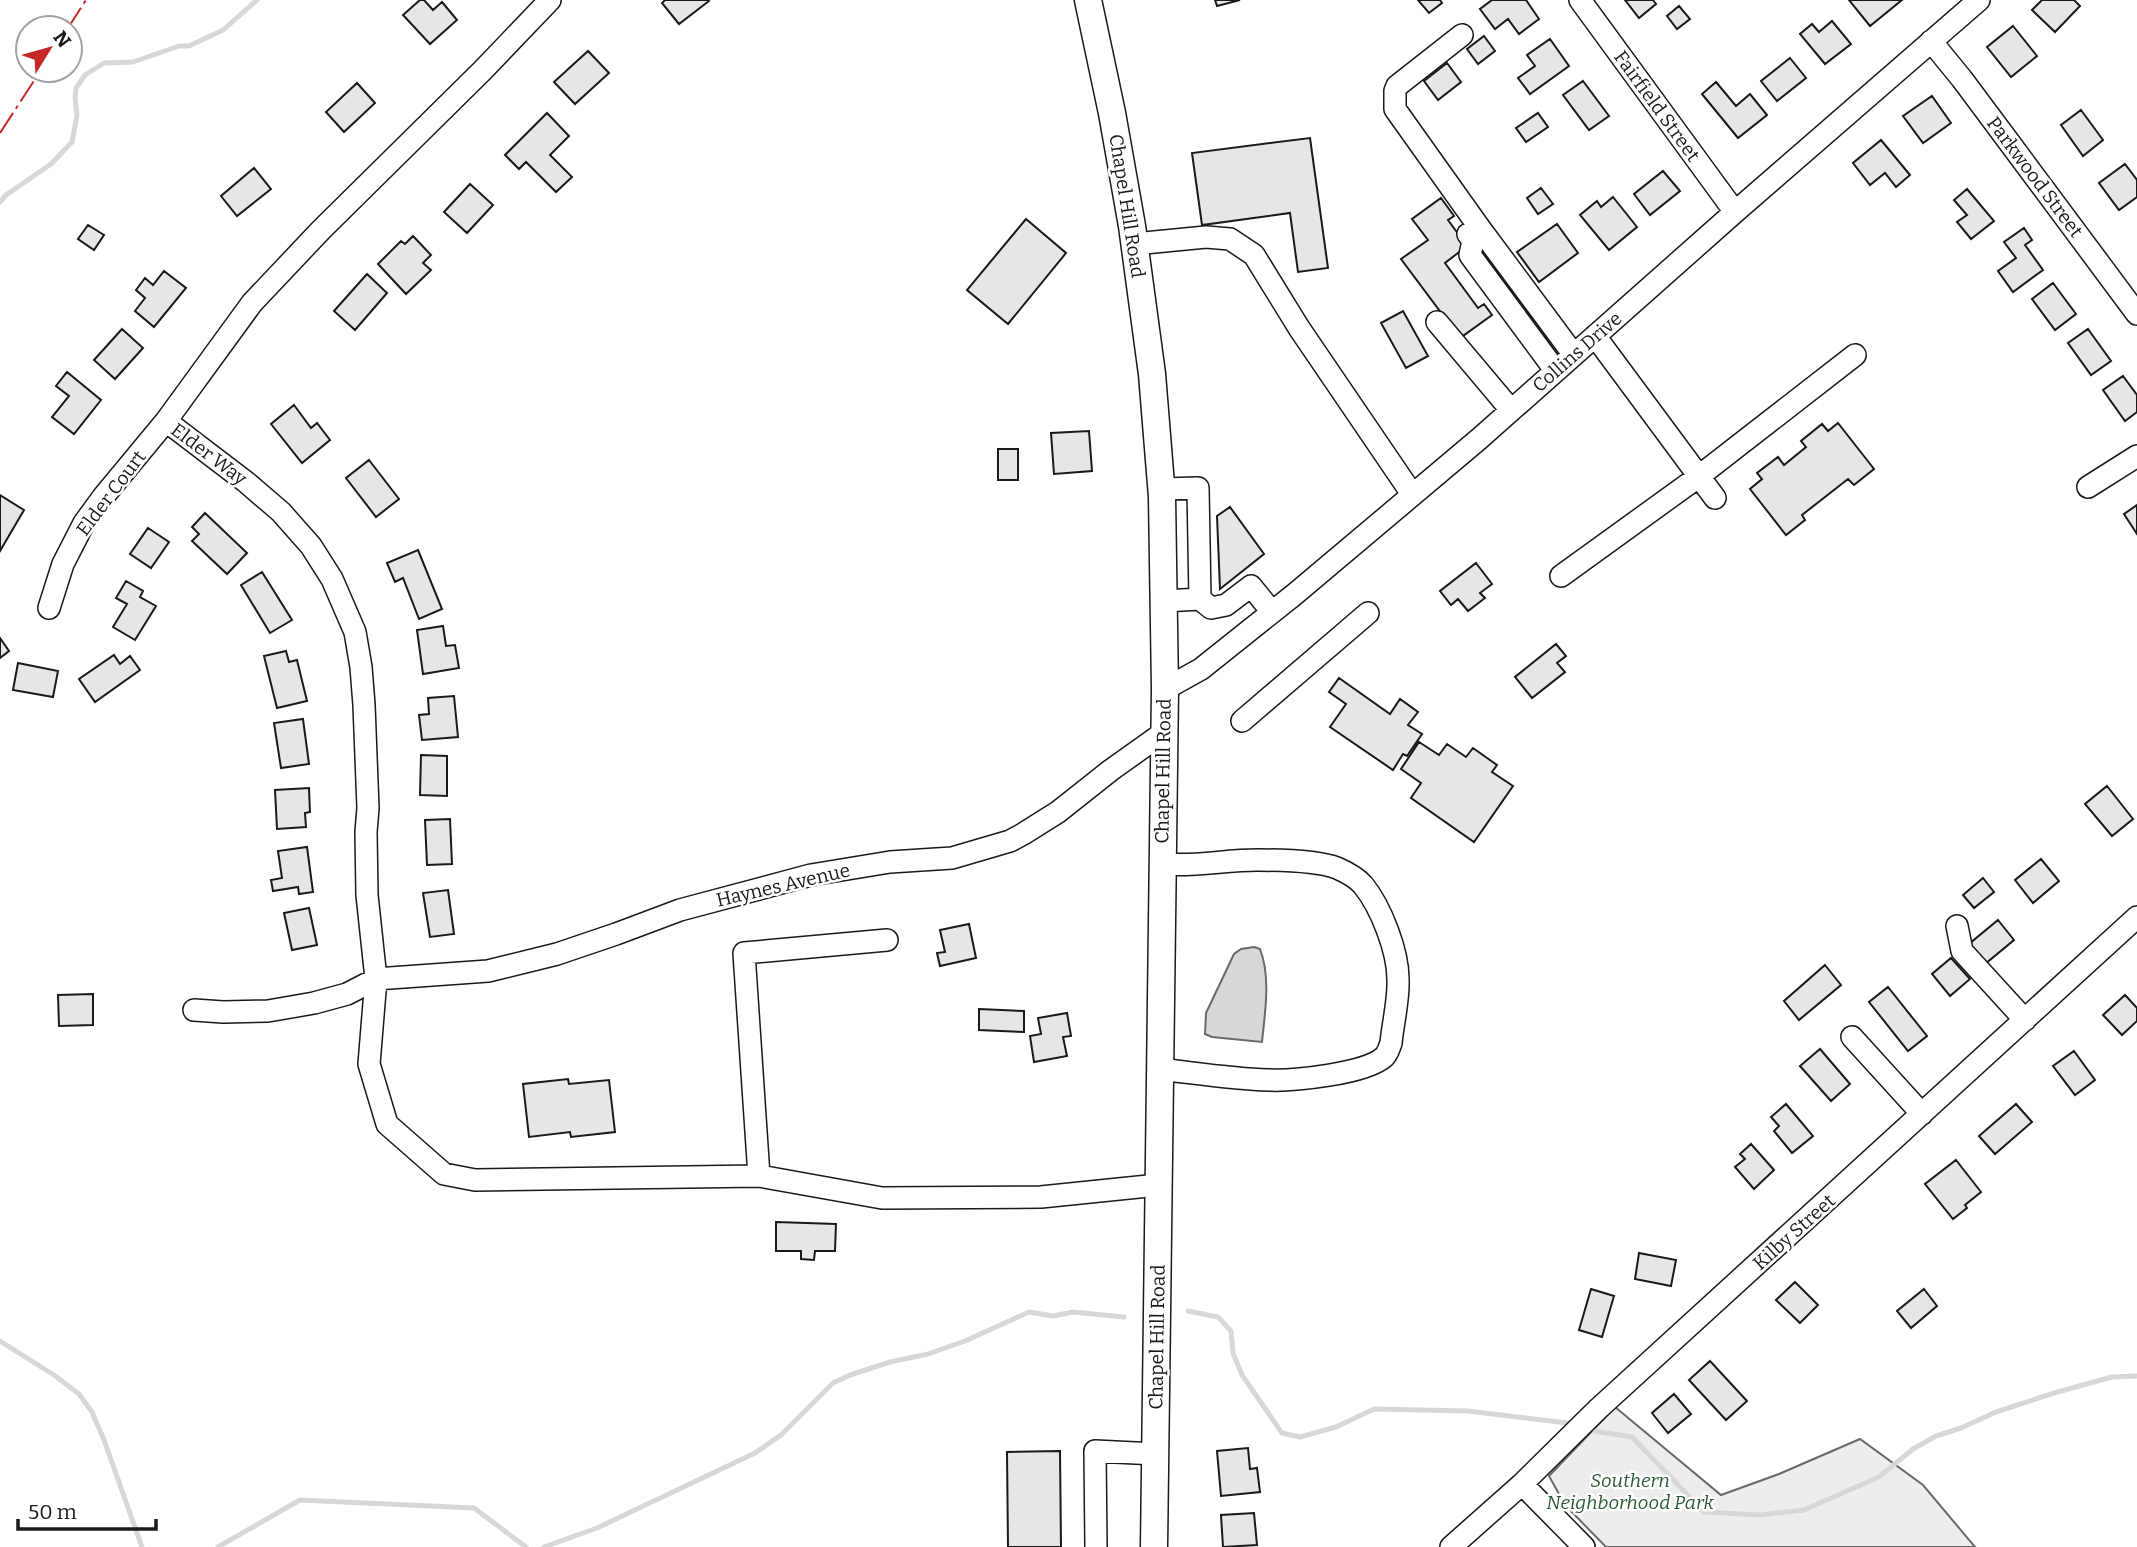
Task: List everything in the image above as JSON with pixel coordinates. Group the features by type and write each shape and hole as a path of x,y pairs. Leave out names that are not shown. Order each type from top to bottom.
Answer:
{"main road":[{"name":"Chapel Hill Road","path":"1088,0 1112,113 1134,244 1152,374 1162,489 1165,689 1154,1547"}],"street":[{"name":"Elder Way","path":"550,0 252,303 166,421 281,512 311,546 332,579 355,632 364,705 368,895 376,979 369,1064 387,1124 444,1174 475,1180 759,1176 882,1198 1041,1198 1158,1185"},
{"name":"Fairfield Street","path":"1580,0 1735,212"},
{"name":"Collins Drive","path":"1165,689 1201,669 1412,494 1979,0"},
{"path":"1462,35 1397,86 1395,109 1574,355"},
{"name":"Parkwood Street","path":"1931,41 2137,314"},
{"path":"1479,227 1468,234 1473,241 1470,255 1555,370"},
{"path":"1134,244 1206,237 1230,239 1254,255 1299,328 1412,494"},
{"path":"1437,322 1510,410"},
{"path":"1595,336 1715,498"},
{"path":"1561,576 1698,477 1855,355"},
{"name":"Elder Court","path":"49,608 63,564 85,523 166,421"},
{"path":"2088,487 2137,456"},
{"path":"1162,489 1198,488 1200,599"},
{"path":"1164,600 1200,599 1211,608 1226,605 1251,586 1272,612"},
{"path":"1242,721 1368,613"},
{"name":"Haynes Avenue","path":"376,979 488,971 558,954 680,910 811,875 890,862 952,858 1010,841 1058,812 1163,733"},
{"path":"1159,1069 1280,1081 1350,1072 1373,1064 1388,1053 1391,1043 1398,979 1395,957 1385,925 1372,898 1362,883 1335,867 1256,860 1206,865 1162,864"},
{"name":"Kilby Street","path":"1451,1547 1522,1484 1598,1409 2137,917"},
{"path":"1957,926 1962,951 2025,1020"},
{"path":"759,1176 744,953 887,940"},
{"path":"194,1010 268,1010 314,1003 347,993 376,979"},
{"path":"1852,1037 1922,1114"},
{"path":"1096,1547 1095,1451 1156,1454"},
{"path":"1522,1484 1584,1547"}],"green space":[{"name":"Southern Neighborhood Park","path":"1615,1407 1721,1495 1779,1474 1860,1439 1923,1485 1975,1547 1606,1547 1565,1505 1549,1476"}],"shaded area":[{"path":"1241,949 1260,949 1265,971 1262,1042 1205,1034 1206,1013 1234,954"}],"building":[{"path":"420,0 424,0 433,10 442,2 457,20 430,44 403,15"},
{"path":"665,0 709,1 679,24 662,3"},
{"path":"1215,0 1240,0 1217,6"},
{"path":"1418,0 1440,0 1442,3 1429,13"},
{"path":"1492,0 1526,0 1539,19 1519,34 1508,19 1495,29 1480,9"},
{"path":"1625,0 1653,0 1656,4 1639,18"},
{"path":"1849,0 1902,0 1870,26"},
{"path":"2042,0 2074,0 2080,6 2055,32 2032,10"},
{"path":"1679,6 1690,19 1677,29 1667,16"},
{"path":"1832,21 1851,44 1825,64 1800,34 1812,24 1819,32"},
{"path":"2013,26 2037,56 2011,77 1987,47"},
{"path":"1484,36 1495,51 1478,64 1467,49"},
{"path":"1550,39 1569,66 1530,94 1518,78 1535,66 1527,55"},
{"path":"588,51 609,73 575,104 554,82"},
{"path":"1790,58 1806,78 1777,101 1761,81"},
{"path":"1447,63 1461,82 1438,100 1424,81"},
{"path":"1583,81 1609,116 1589,130 1563,95"},
{"path":"1716,82 1736,106 1750,94 1767,115 1738,138 1702,94"},
{"path":"357,83 375,103 344,132 326,112"},
{"path":"1932,96 1951,123 1923,143 1903,116"},
{"path":"2081,110 2103,140 2083,156 2061,125"},
{"path":"547,113 569,136 550,155 572,177 556,192 526,162 519,169 505,155"},
{"path":"1538,113 1548,127 1526,142 1516,128"},
{"path":"1310,138 1328,268 1298,272 1290,213 1202,225 1192,153"},
{"path":"1881,140 1910,175 1896,187 1885,173 1870,185 1853,163"},
{"path":"2125,164 2137,180 2137,197 2119,210 2099,183"},
{"path":"254,168 271,189 237,216 221,196"},
{"path":"1663,171 1680,191 1650,215 1634,194"},
{"path":"470,184 493,205 467,233 444,212"},
{"path":"1541,188 1553,204 1538,214 1527,198"},
{"path":"1967,189 1994,221 1971,239 1957,222 1967,215 1954,200"},
{"path":"1613,197 1637,227 1609,250 1580,215 1597,201 1601,207"},
{"path":"1441,198 1454,216 1448,220 1467,246 1445,263 1478,308 1484,304 1492,315 1460,338 1401,259 1428,240 1412,219"},
{"path":"1026,219 1066,253 1008,324 967,290"},
{"path":"1557,224 1578,253 1539,282 1517,252"},
{"path":"88,225 104,235 94,250 78,239"},
{"path":"2024,228 2032,240 2025,245 2043,270 2013,292 1998,271 2016,258 2004,242"},
{"path":"413,236 431,255 423,263 431,270 406,294 378,264 401,241 405,244"},
{"path":"164,271 186,288 154,327 135,311 145,298 136,290 145,278 153,285"},
{"path":"367,274 387,293 355,330 334,311"},
{"path":"2053,283 2076,314 2055,330 2032,299"},
{"path":"1403,311 1428,356 1406,368 1381,323"},
{"path":"122,329 143,348 115,379 94,360"},
{"path":"2088,329 2111,361 2091,375 2068,343"},
{"path":"67,372 101,400 74,434 52,417 69,396 56,386"},
{"path":"2123,376 2137,395 2137,412 2125,421 2103,390"},
{"path":"294,405 311,428 317,423 330,440 302,463 271,424"},
{"path":"1838,423 1874,469 1854,485 1848,479 1802,515 1805,520 1786,535 1750,489 1762,479 1757,473 1778,457 1784,465 1806,447 1801,441 1822,424 1828,431"},
{"path":"1089,431 1092,471 1054,474 1051,433"},
{"path":"998,449 1018,449 1018,480 998,480"},
{"path":"369,460 399,499 376,517 346,478"},
{"path":"0,495 24,510 0,551"},
{"path":"2137,505 2137,534 2124,514"},
{"path":"1230,507 1264,554 1220,589 1217,516"},
{"path":"205,513 247,553 227,574 192,541 199,534 192,527"},
{"path":"148,528 169,542 151,568 130,554"},
{"path":"418,550 442,609 419,619 403,578 395,582 387,563"},
{"path":"1476,563 1492,584 1480,593 1485,598 1468,611 1458,599 1451,605 1440,591"},
{"path":"262,572 292,620 270,633 241,585"},
{"path":"126,581 143,591 140,597 156,606 135,640 113,627 127,604 116,598"},
{"path":"443,626 446,646 455,645 459,668 423,674 417,630"},
{"path":"0,638 9,651 0,658"},
{"path":"1556,644 1566,656 1557,663 1565,672 1532,698 1515,677"},
{"path":"286,651 289,662 297,660 307,701 277,708 264,656"},
{"path":"114,655 120,664 130,656 140,670 95,702 79,679"},
{"path":"18,663 58,671 53,697 13,690"},
{"path":"1339,678 1390,714 1400,699 1418,712 1408,725 1422,734 1407,756 1403,754 1393,770 1330,727 1346,704 1329,692"},
{"path":"454,696 458,737 422,740 419,715 429,714 428,698"},
{"path":"303,719 309,764 281,768 274,723"},
{"path":"1419,742 1439,755 1447,744 1466,757 1473,748 1497,765 1492,772 1513,786 1474,842 1411,798 1421,783 1401,769"},
{"path":"421,755 447,756 447,796 420,795"},
{"path":"2107,786 2133,819 2112,836 2085,804"},
{"path":"309,788 310,812 305,813 306,827 277,829 275,790"},
{"path":"450,819 452,864 427,865 425,820"},
{"path":"307,847 313,892 299,894 298,887 273,891 271,880 282,878 278,851"},
{"path":"2041,859 2059,881 2033,903 2015,880"},
{"path":"1983,878 1994,892 1974,908 1963,895"},
{"path":"448,890 454,934 430,937 423,893"},
{"path":"309,908 317,945 292,950 284,913"},
{"path":"1998,920 2014,940 1985,964 1969,944"},
{"path":"969,924 976,958 940,966 937,953 945,952 940,930"},
{"path":"1951,958 1970,979 1950,996 1932,974"},
{"path":"1825,965 1841,985 1799,1020 1784,1001"},
{"path":"1888,987 1927,1036 1908,1051 1869,1002"},
{"path":"93,994 93,1025 59,1026 58,995"},
{"path":"2125,995 2137,1008 2137,1021 2122,1035 2103,1015"},
{"path":"979,1009 1024,1011 1024,1032 979,1030"},
{"path":"1067,1013 1071,1036 1063,1037 1067,1056 1034,1062 1030,1036 1041,1034 1038,1018"},
{"path":"1820,1049 1850,1084 1831,1101 1800,1066"},
{"path":"2074,1051 2095,1080 2075,1095 2053,1066"},
{"path":"568,1079 569,1084 609,1080 615,1132 571,1137 570,1132 529,1137 523,1084"},
{"path":"1786,1104 1813,1136 1792,1153 1774,1131 1779,1126 1771,1117"},
{"path":"2016,1104 2032,1122 1995,1154 1979,1136"},
{"path":"1751,1144 1774,1170 1754,1189 1735,1167 1745,1159 1740,1154"},
{"path":"1956,1160 1981,1192 1953,1219 1925,1184"},
{"path":"776,1222 836,1224 835,1251 815,1251 814,1260 801,1259 801,1251 776,1251"},
{"path":"1639,1253 1676,1260 1671,1286 1635,1279"},
{"path":"1795,1282 1818,1305 1800,1323 1776,1300"},
{"path":"1591,1289 1614,1296 1602,1337 1579,1330"},
{"path":"1924,1289 1937,1306 1911,1328 1897,1311"},
{"path":"1710,1361 1747,1401 1726,1420 1689,1380"},
{"path":"1674,1394 1691,1414 1668,1433 1652,1413"},
{"path":"1248,1448 1250,1469 1257,1468 1260,1492 1221,1496 1217,1451"},
{"path":"1060,1451 1061,1547 1008,1547 1007,1452"},
{"path":"1254,1513 1257,1545 1223,1547 1221,1515"}],"waterway":[{"path":"0,202 51,164 72,142 77,115 76,88 85,75 104,63 133,62 179,46 189,46 223,30 257,0"},
{"path":"1188,1311 1218,1317 1231,1331 1233,1353 1242,1375 1282,1433 1300,1437 1336,1427 1374,1409 1468,1411 1568,1423"},
{"path":"544,1547 597,1528 755,1453 781,1435 833,1383 850,1375 965,1341 1029,1312 1053,1316 1073,1312 1124,1317"},
{"path":"0,1341 79,1394 92,1412 142,1547"},
{"path":"1595,1431 1632,1437 1704,1512 1761,1515 1804,1510 1879,1477 1913,1449 1936,1436 1996,1412 2112,1377 2137,1376"},
{"path":"218,1547 300,1500 474,1508 526,1547"}],"power":[{"path":"77,14 86,0"},
{"path":"0,133 32,84"}]}
